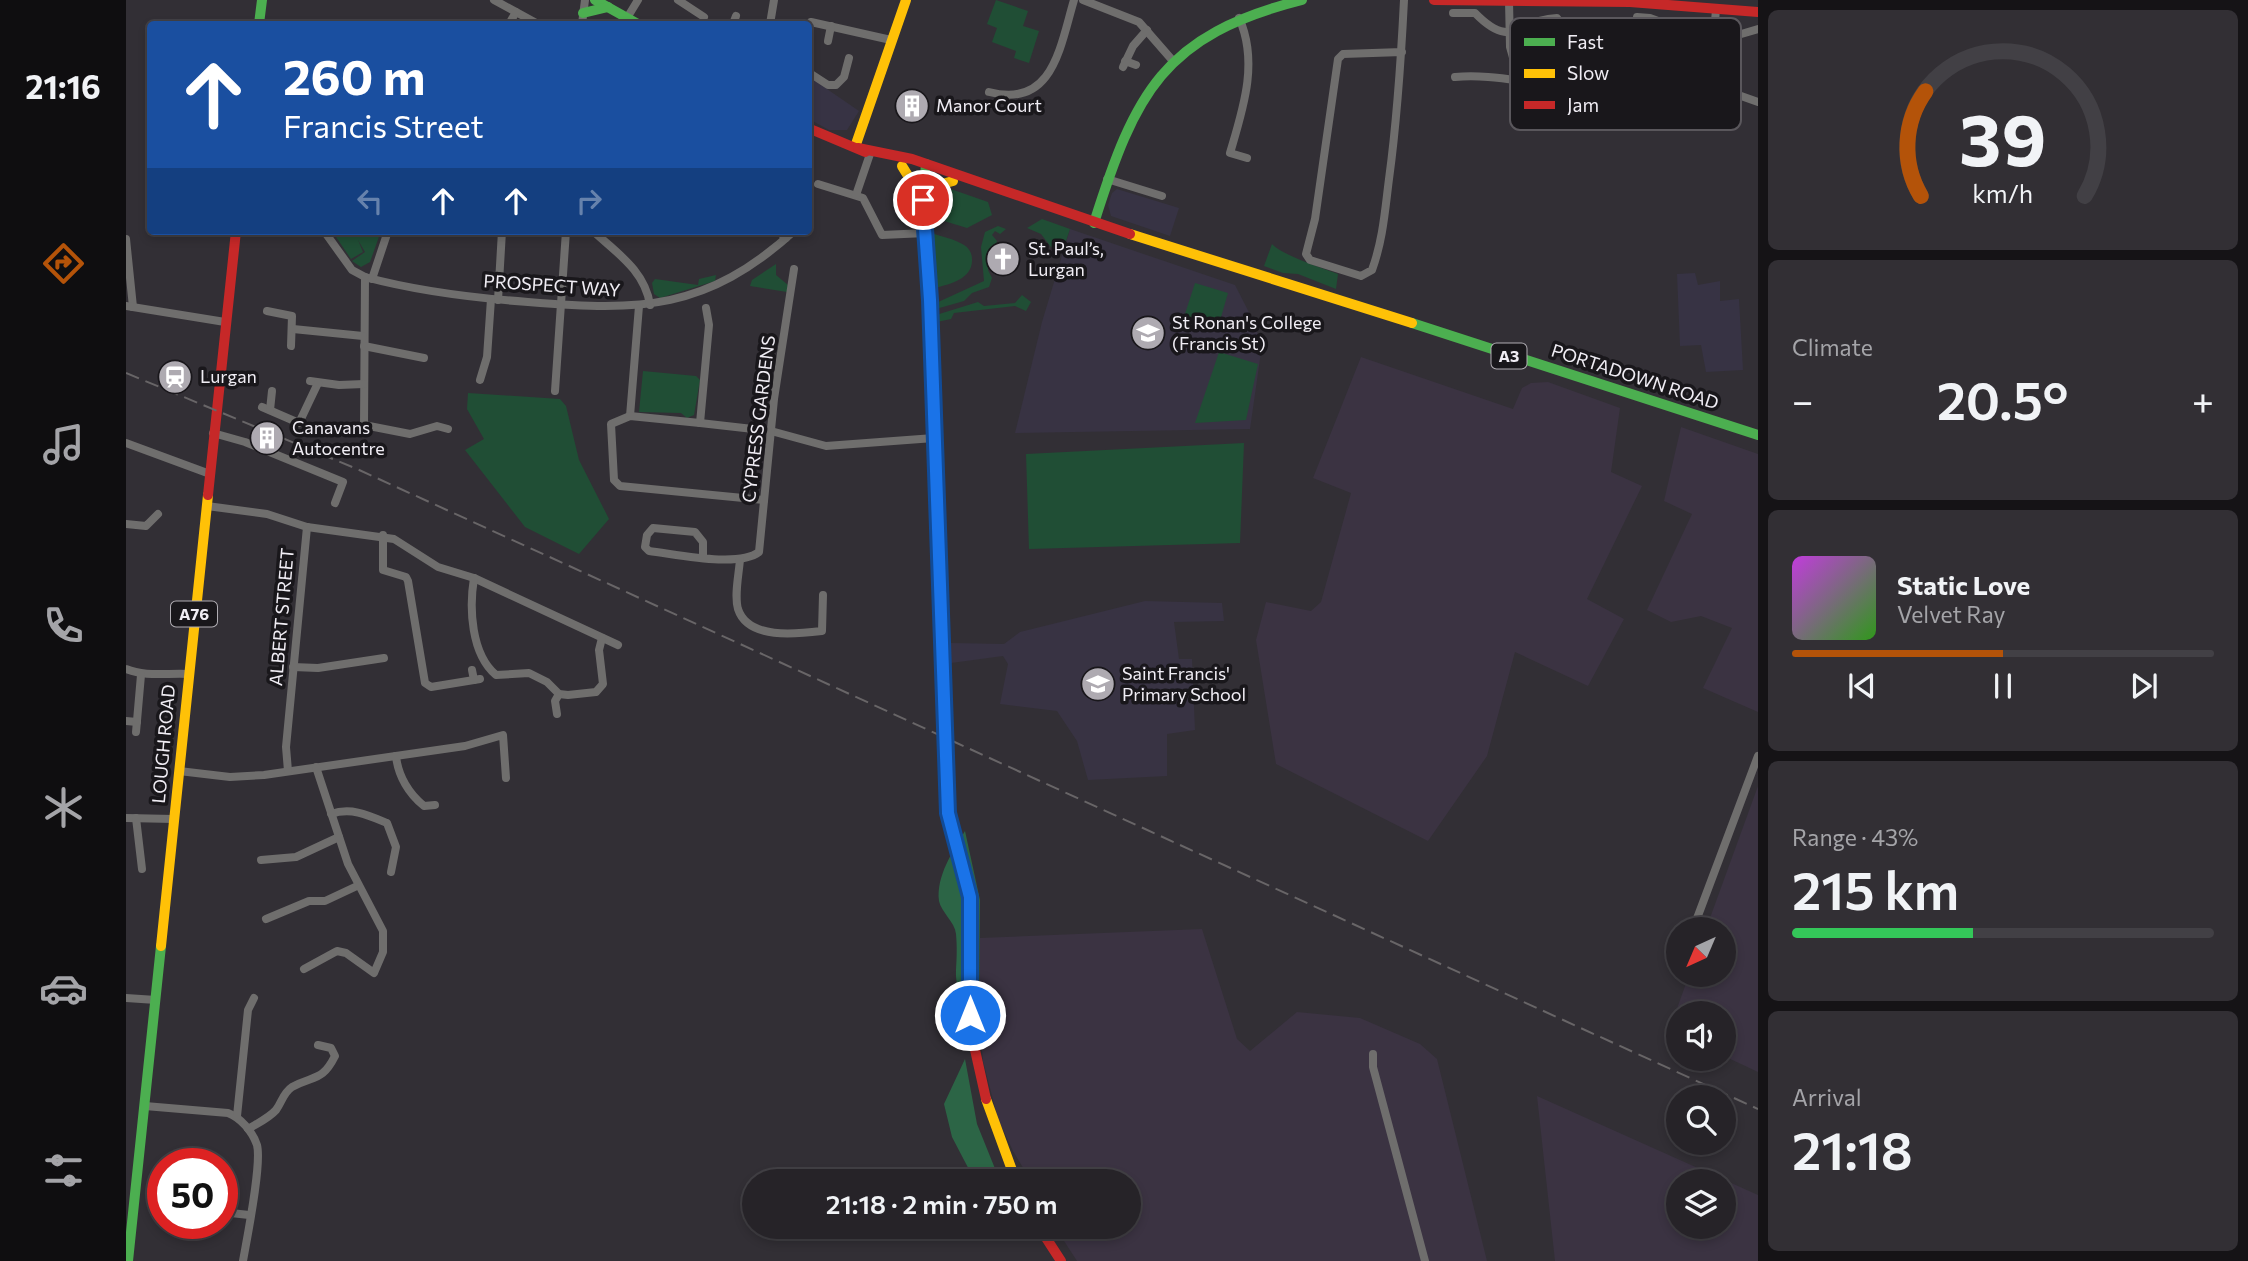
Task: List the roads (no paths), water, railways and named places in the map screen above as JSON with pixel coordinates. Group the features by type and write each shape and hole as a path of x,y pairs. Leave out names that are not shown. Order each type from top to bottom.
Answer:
{"main road":[{"path":"259,21 262,0"},
{"path":"595,0 632,21"},
{"path":"857,148 906,0"},
{"path":"1094,223 1107,179 1136,109 1150,86 1173,61 1208,34 1239,18 1286,1 1302,0"},
{"path":"1434,0 1586,1 1716,9 1751,8"},
{"path":"582,19 608,7"},
{"name":"A3","path":"812,130 902,166 925,169 980,185 1094,223"},
{"name":"A3","path":"857,148 887,152 953,181 980,185"},
{"path":"902,166 923,200"},
{"path":"925,169 923,200 947,733 948,813 970,897 971,1032 982,1085 1011,1169"},
{"path":"923,200 935,186 953,181"},
{"name":"PORTADOWN ROAD","path":"1094,223 1261,274 1758,435"},
{"name":"LOUGH ROAD","path":"128,1261 236,235"},
{"path":"1047,1239 1061,1261"}],"street":[{"path":"494,0 532,21"},
{"path":"582,19 585,0"},
{"path":"627,18 638,0"},
{"path":"678,0 704,17"},
{"path":"770,21 774,0"},
{"path":"989,92 1008,97 1023,94 1045,79 1074,0"},
{"path":"1083,0 1119,12 1147,30 1173,61"},
{"path":"1402,52 1343,54 1338,59 1315,219 1306,254 1310,260 1361,276 1372,270 1381,245 1402,52 1404,0"},
{"path":"1509,1 1510,37"},
{"path":"1715,18 1716,9"},
{"path":"511,21 516,12"},
{"path":"1453,13 1475,13 1489,27 1509,32"},
{"path":"1239,18 1247,34 1250,66 1244,102 1230,153 1247,158"},
{"path":"812,22 891,40"},
{"path":"828,41 831,26"},
{"path":"1741,34 1758,29"},
{"path":"1136,65 1124,64 1133,46 1147,30"},
{"path":"812,74 832,86 844,77 849,58"},
{"path":"1461,80 1475,75 1510,79"},
{"path":"844,77 854,80"},
{"path":"1741,96 1758,102"},
{"path":"856,195 870,154"},
{"path":"1107,179 1162,196"},
{"path":"820,187 856,195 868,204 883,235 926,233"},
{"path":"327,235 352,270 368,278"},
{"path":"386,235 368,278 363,336 364,425 410,434 437,426 448,429"},
{"path":"480,380 487,357 502,235"},
{"path":"555,391 566,235"},
{"path":"597,235 648,285 650,304"},
{"path":"783,235 786,238"},
{"name":"PROSPECT WAY","path":"368,278 495,299 639,306 712,288 750,268 789,235"},
{"path":"126,239 130,307 225,322"},
{"name":"CYPRESS GARDENS","path":"740,559 751,558 759,552 794,269"},
{"path":"630,416 639,306"},
{"path":"700,423 709,325 706,308"},
{"path":"267,311 289,313 294,320 291,346"},
{"path":"293,330 363,336"},
{"path":"364,346 424,358"},
{"path":"272,391 266,409 299,423 314,382 364,384"},
{"path":"764,500 617,484 610,429 618,419 630,416 772,431 826,446 934,438"},
{"path":"213,433 246,442 343,482 335,503"},
{"path":"126,443 210,474"},
{"name":"ALBERT STREET","path":"207,506 267,514 307,527 286,747 288,771"},
{"path":"126,524 146,526 158,514"},
{"path":"307,527 383,535 416,551 443,569 474,578 618,645"},
{"path":"703,557 703,542 695,532 653,528 647,535 645,547 649,551 703,557 740,559 737,607 743,619 763,632 820,632 823,630 823,595"},
{"path":"383,535 383,570 406,576 408,582 425,684 430,687 477,680 472,670"},
{"path":"474,578 472,616 481,656 487,667 496,675 529,673 538,676 559,694 596,692 601,688 602,638"},
{"path":"293,667 318,668 384,658"},
{"path":"126,669 141,675 158,672 188,674"},
{"path":"136,732 141,675"},
{"path":"557,714 555,701 559,694"},
{"path":"126,721 137,722"},
{"path":"179,771 230,777 288,771 465,746 503,735 506,778"},
{"path":"396,756 409,792 424,806 435,805"},
{"path":"1698,917 1758,756"},
{"path":"304,969 337,951 346,953 374,973 383,952 383,931 357,886 316,767"},
{"path":"331,814 343,810 355,811 387,823 392,830 396,847 391,872"},
{"path":"142,869 131,818 174,819"},
{"path":"261,860 296,857 339,837"},
{"path":"266,919 309,901 325,901 357,886"},
{"path":"126,998 156,1000"},
{"path":"237,1116 248,1010 254,998"},
{"path":"248,1129 276,1109 284,1094 293,1087 318,1078 329,1068 335,1056 331,1048 318,1045"},
{"path":"1374,1054 1373,1067 1425,1261"},
{"path":"145,1106 201,1109 237,1116 248,1129 257,1147 243,1261"},
{"path":"238,1214 249,1215"}],"railway":[{"path":"126,373 357,469 1758,1109"}],"place":[{"name":"Manor Court","path":"912,106"},
{"name":"St. Paul’s, Lurgan","path":"1003,259"},
{"name":"St Ronan's College (Francis St)","path":"1148,333"},
{"name":"Lurgan","path":"175,377"},
{"name":"Canavans Autocentre","path":"267,438"},
{"name":"Saint Francis' Primary School","path":"1098,684"}]}
